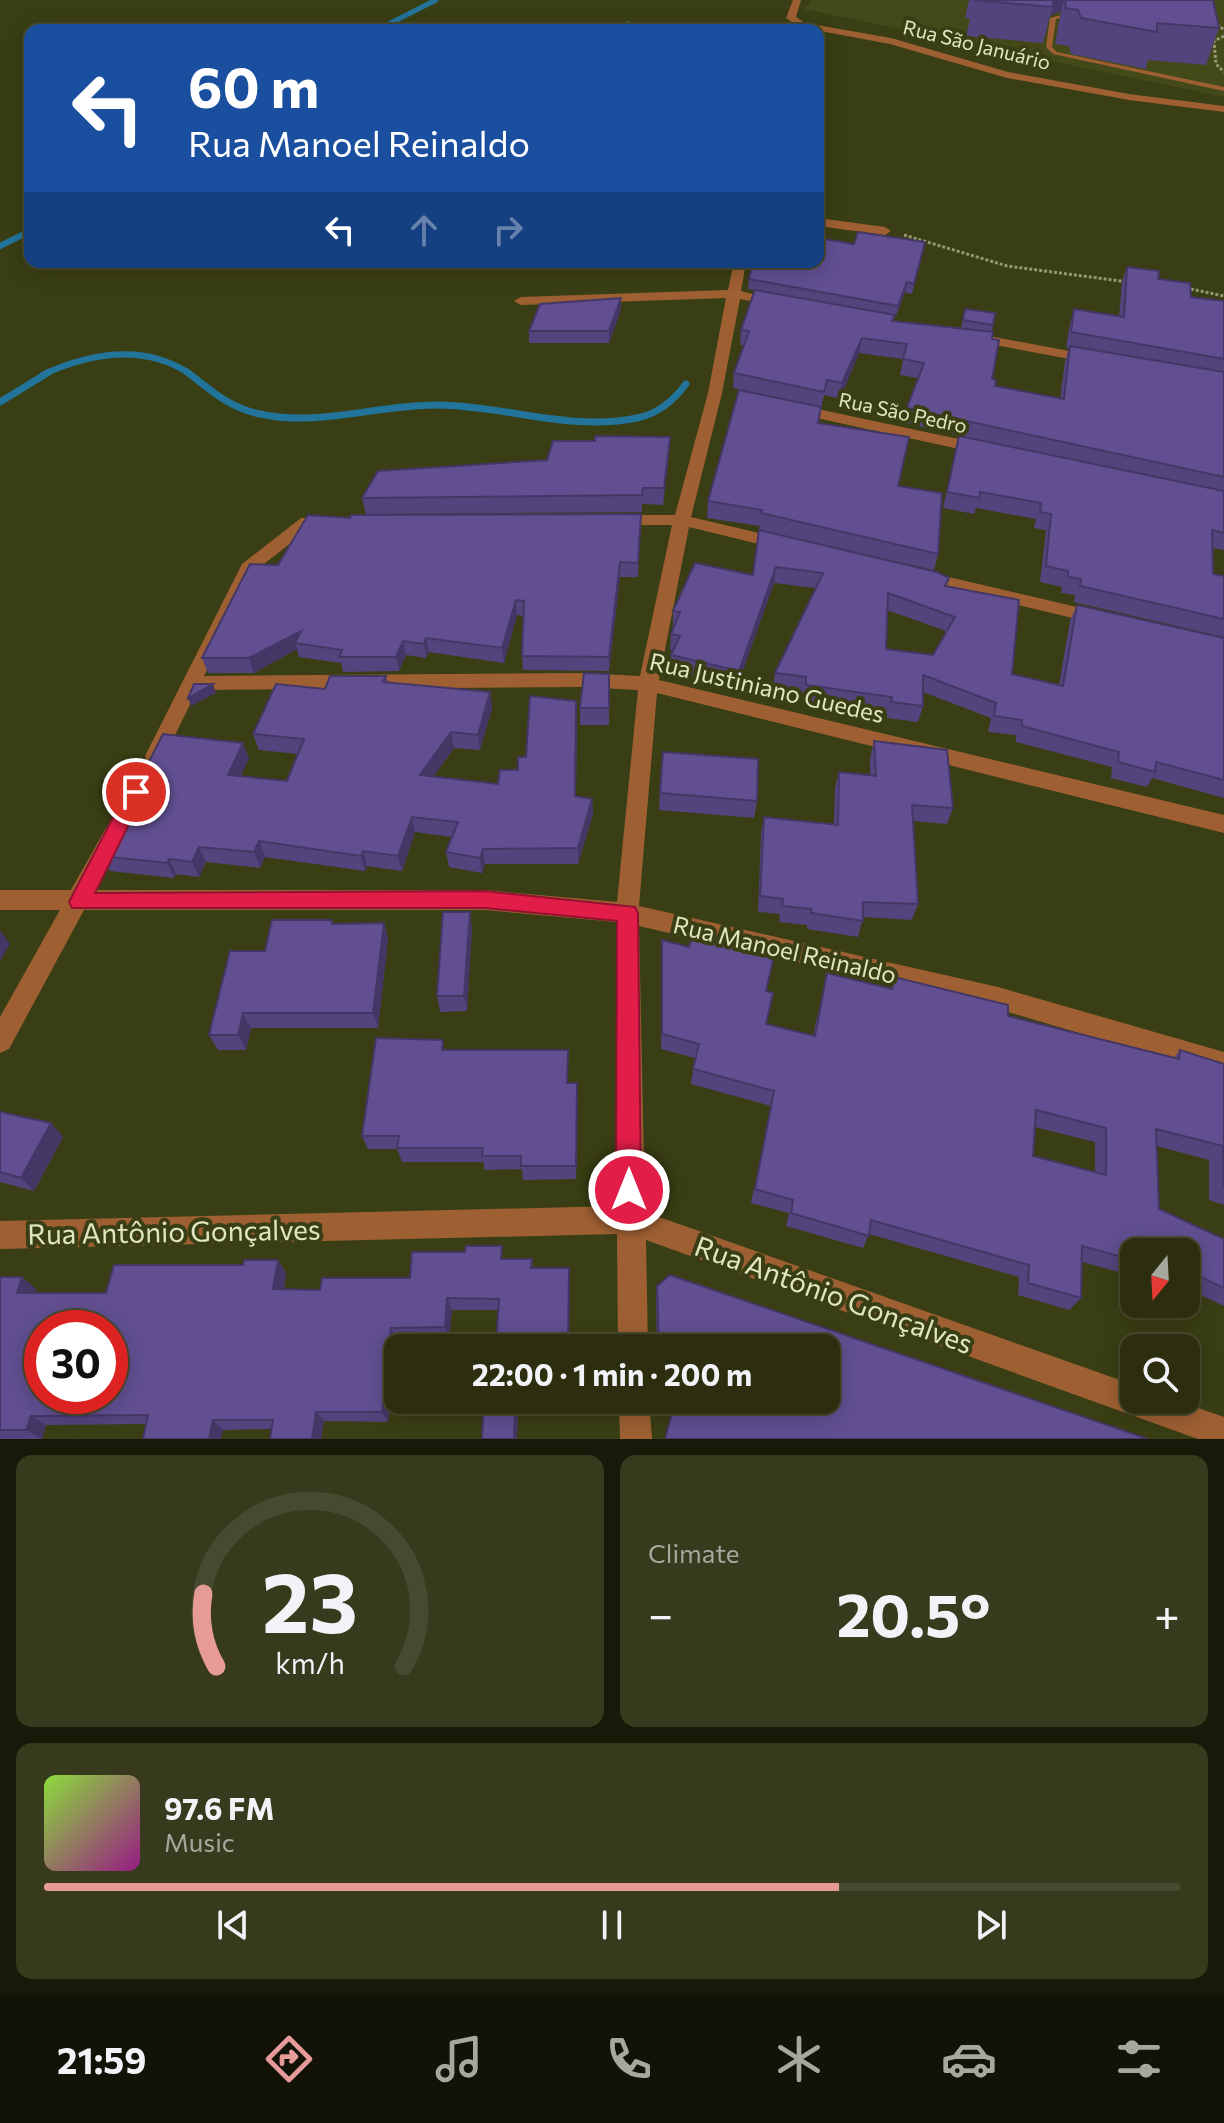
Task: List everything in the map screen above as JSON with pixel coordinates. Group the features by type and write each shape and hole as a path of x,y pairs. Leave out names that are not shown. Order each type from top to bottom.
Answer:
{"street":[{"name":"Rua São Januário","path":"797,0 791,18 800,24"},
{"name":"Rua São Januário","path":"824,29 891,41 1007,75 1129,97 1224,109"},
{"path":"824,223 885,231"},
{"path":"633,1334 627,913 648,684 682,520 723,394 733,294 739,268"},
{"path":"521,301 733,294 795,305"},
{"path":"963,336 1101,361"},
{"name":"Rua São Pedro","path":"777,406 993,451"},
{"path":"588,521 682,520 806,549"},
{"path":"143,779 248,568 307,522 338,522"},
{"path":"899,571 1116,622"},
{"name":"Rua Justiniano Guedes","path":"192,683 581,680 648,684 1224,824"},
{"path":"0,1041 80,902 122,820"},
{"name":"Rua Manoel Reinaldo","path":"0,900 484,900 627,913 998,998 1224,1064"},
{"name":"Rua Antônio Gonçalves","path":"0,1235 629,1220 1224,1433"},
{"path":"635,1414 636,1439"}],"lane":[{"path":"1078,14 1053,18 1051,51 1068,58 1224,89"}],"path":[{"path":"627,23 637,24"},
{"path":"1217,24 1224,30"},
{"path":"1224,36 1214,41 1216,64 1224,72"},
{"path":"885,231 1018,268 1130,282"},
{"path":"1174,286 1224,296"}],"shaded area":[{"path":"812,0 1224,0 1224,97 804,9"}],"building":[{"path":"973,0 1053,0 1053,7"},
{"path":"1066,0 1213,0 1219,28 1157,23 1157,32 1081,18 1078,10 1065,8"},
{"path":"858,232 925,242 914,284 907,282 898,306 749,279 752,268 824,268 824,239 854,244"},
{"path":"1127,267 1159,271 1158,279 1190,283 1191,297 1224,301 1224,359 1071,332 1074,309 1124,317"},
{"path":"755,290 895,315 892,321 993,332 992,339 999,340 992,379 996,380 995,386 1064,399 1070,346 1224,372 1224,477 907,408 924,363 903,359 907,344 862,338 842,383 827,380 824,392 734,373 749,331 741,330"},
{"path":"621,298 609,331 529,331 540,304"},
{"path":"965,309 995,313 993,325 963,320"},
{"path":"739,390 821,407 818,423 909,437 898,486 942,493 938,554 761,513 762,510 708,501"},
{"path":"595,436 670,437 664,488 643,488 642,495 362,498 378,471 547,460 553,441 595,441"},
{"path":"959,436 1224,491 1224,533 1212,530 1213,574 1224,576 1224,619 1080,586 1081,579 1068,577 1068,571 1046,566 1051,514 1040,512 1041,503 980,492 979,498 947,492"},
{"path":"641,514 638,563 620,562 609,657 522,656 524,601 516,600 502,648 426,638 424,644 403,641 396,657 339,657 342,650 295,643 301,631 249,658 202,658 250,564 278,565 308,515 350,518 351,515"},
{"path":"759,530 937,572 949,578 945,586 1019,600 1012,674 1063,686 1077,605 1224,638 1224,780 1156,762 1155,772 1118,762 1119,752 1022,726 1022,720 994,716 996,703 923,675 923,706 891,702 892,697 806,685 806,677 775,673 823,573 776,567 739,671 671,655 680,636 671,634 680,612 673,611 695,563 753,575","holes":["888,593 955,617 933,655 886,649"]},
{"path":"584,673 609,674 609,708 580,708"},
{"path":"330,676 386,676 383,682 490,692 478,735 451,732 420,775 498,784 500,770 518,770 518,757 526,757 530,696 576,701 575,796 592,799 578,848 483,849 480,858 446,852 458,822 412,817 398,856 363,851 361,856 259,841 254,852 199,847 192,862 169,859 167,863 101,856 163,734 243,743 228,775 287,781 304,739 253,734 276,684 325,689"},
{"path":"194,684 213,684 188,698"},
{"path":"874,741 947,750 953,808 912,805 918,904 863,902 863,921 782,906 783,899 760,896 764,817 838,825 839,772 876,776"},
{"path":"663,752 758,759 757,801 660,793"},
{"path":"443,912 470,912 464,996 437,996"},
{"path":"272,920 384,923 373,1013 243,1013 238,1035 209,1035 230,951 265,951"},
{"path":"694,932 775,951 766,991 773,993 766,1024 815,1036 827,973 892,989 894,977 1008,1005 1008,1016 1179,1059 1180,1050 1224,1064 1224,1187 1223,1146 1156,1129 1159,1209 1224,1239 1224,1288 1200,1277 1200,1238 1120,1238 1120,1256 1082,1246 1081,1298 1028,1283 1029,1265 871,1220 869,1236 791,1213 793,1200 755,1189 774,1091 693,1069 699,1044 662,1034 662,940 689,947","holes":["1036,1110 1106,1128 1106,1175 1033,1156"]},
{"path":"376,1038 443,1040 442,1050 568,1050 567,1083 577,1083 576,1166 521,1166 521,1156 482,1156 483,1148 397,1148 399,1136 362,1136"},
{"path":"0,1112 51,1123 21,1178 0,1172"},
{"path":"466,1246 502,1246 501,1259 532,1259 531,1268 569,1268 568,1334 497,1334 499,1299 447,1298 445,1327 391,1328 390,1334 384,1334 382,1412 316,1412 312,1439 270,1439 273,1420 213,1420 209,1439 143,1439 148,1415 31,1416 26,1430 0,1430 0,1277 22,1277 17,1293 106,1293 114,1265 243,1265 244,1260 278,1260 273,1289 320,1290 322,1278 410,1278 412,1252 465,1252"},
{"path":"670,1275 1148,1439 666,1439 672,1414 840,1414 840,1334 659,1334 657,1286"},
{"path":"483,1414 515,1414 514,1439 482,1439"}],"waterway":[{"path":"389,24 436,0"},
{"path":"0,246 24,234"},
{"path":"49,372 80,361 117,354 154,358 189,373"},
{"path":"0,402 49,372"},
{"path":"44,374 49,372"},
{"path":"189,373 221,398 249,411 304,418 436,405 562,420 612,421 637,418 658,410 686,384"}],"route":[{"path":"136,792 80,902 484,900 627,913 629,1190"}]}
